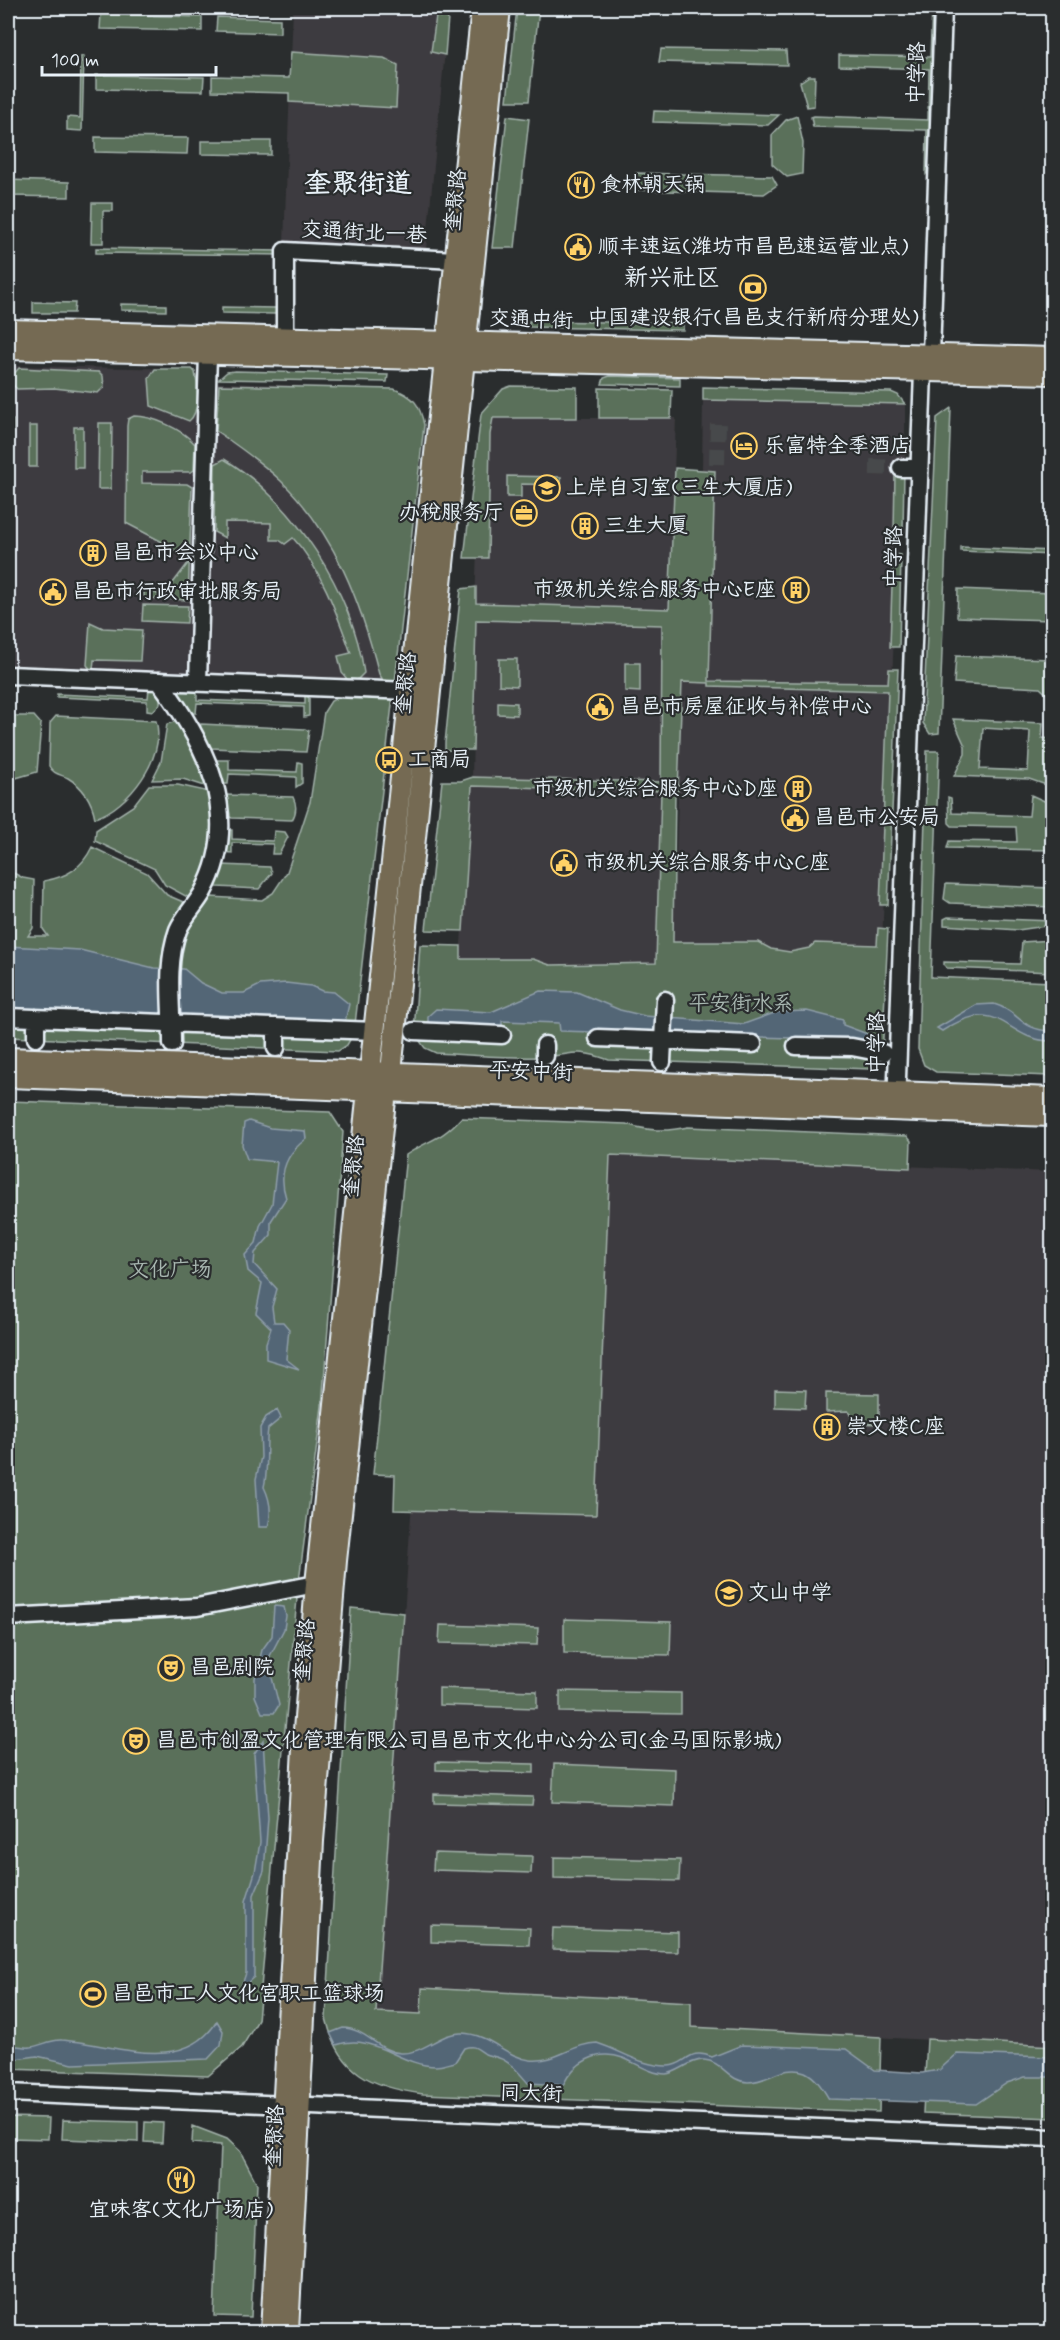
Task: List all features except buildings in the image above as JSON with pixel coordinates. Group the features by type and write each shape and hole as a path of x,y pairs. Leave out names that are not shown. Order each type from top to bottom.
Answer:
{"main road":[{"name":"奎聚路","path":"271,2332 292,2106 336,1561 455,352 455,260 482,8"},
{"name":"奎聚路","path":"382,1085 370,1072 410,691 500,8"},
{"name":"交通中街","path":"8,330 285,338 455,352"},
{"name":"交通中街","path":"8,350 208,355 455,352 927,363 1053,358"},
{"name":"交通中街","path":"927,363 1053,374"},
{"path":"8,1058 370,1072"},
{"name":"平安中街","path":"8,1077 382,1085 897,1101 1053,1098"},
{"name":"奎聚路","path":"288,2332 303,1741 348,1261 382,1085"},
{"name":"平安中街","path":"897,1101 1053,1116"}],"street":[{"name":"中学路","path":"897,1101 919,468 927,363 943,8"},
{"name":"交通街北一巷","path":"285,338 285,251 455,260"},
{"path":"198,682 208,355"},
{"path":"901,468 919,468"},
{"path":"8,675 410,691"},
{"path":"159,681 187,718 205,755 217,790 221,824 215,859 204,892 178,929 172,957 172,1044"},
{"path":"662,1062 665,1000"},
{"path":"8,1017 375,1031"},
{"path":"36,1018 36,1038"},
{"path":"276,1027 276,1048"},
{"path":"414,1031 502,1035"},
{"path":"598,1038 753,1044"},
{"path":"796,1046 852,1047 883,1053"},
{"path":"8,1617 197,1606 316,1584"},
{"name":"同大街","path":"8,2093 1053,2138"}],"shaded area":[{"path":"293,8 449,8 426,250 284,243"},
{"path":"8,366 192,369 196,375 196,382 394,389 413,398 419,405 424,425 395,682 8,666"},
{"path":"703,400 905,404 905,462 900,474 882,945 815,943 809,948 789,952 771,949 758,942 673,942 682,682 709,682 715,471 702,470"},
{"name":"三生大厦","path":"493,418 676,418 669,609 475,603 481,444"},
{"path":"676,615 662,787 656,963 550,965 533,959 460,959 472,783 475,620"},
{"name":"文山中学","path":"437,1147 1052,1172 1052,2046 376,2012"}],"green space":[{"path":"517,8 539,8 529,101 507,101"},
{"path":"932,8 937,8 931,168 926,174 927,130 813,127 811,117 814,116 928,120 929,69 839,66 839,55 930,57"},
{"path":"101,14 202,17 202,31 100,29"},
{"path":"436,16 448,18 445,55 431,52"},
{"path":"217,17 280,19 280,33 216,31"},
{"path":"661,49 786,51 787,65 659,62"},
{"path":"291,52 384,58 398,65 396,108 289,102 289,93 212,91 212,76 289,78"},
{"path":"81,56 84,56 82,131 67,130 67,117 80,118"},
{"path":"96,75 204,77 203,91 96,89"},
{"path":"809,76 815,76 814,106 807,107 800,82"},
{"path":"654,111 779,115 768,125 653,122"},
{"path":"507,116 529,119 515,248 492,248"},
{"path":"797,116 803,143 802,174 787,177 772,164 772,135 786,120"},
{"path":"95,137 188,138 187,154 95,152"},
{"path":"201,141 271,141 271,155 201,154"},
{"path":"636,173 772,176 777,185 764,194 634,190"},
{"path":"8,180 69,182 69,197 8,196"},
{"path":"92,203 113,203 113,211 103,211 103,243 91,243"},
{"path":"96,248 283,251 284,255 96,253"},
{"path":"33,302 75,303 74,313 33,313"},
{"path":"121,304 166,305 166,311 121,310"},
{"path":"222,307 276,308 276,314 222,313"},
{"path":"529,321 683,323 683,330 529,327"},
{"path":"19,368 99,372 103,376 104,387 98,393 54,388 17,389 11,377"},
{"path":"155,369 192,369 195,372 197,405 189,421 151,406 149,378"},
{"path":"227,372 388,375 387,382 219,379"},
{"path":"610,376 680,378 680,386 602,384 604,378"},
{"path":"219,385 394,389 411,398 418,407 424,425 395,682 383,680 379,674 354,595 331,546 317,523 281,481 216,431"},
{"path":"511,386 577,387 577,418 493,418 490,434 488,558 464,558 481,414 503,389"},
{"path":"703,387 891,392 898,395 905,404 703,400"},
{"path":"599,388 672,390 671,418 599,418"},
{"path":"951,408 939,733 930,734 923,723 937,418"},
{"path":"134,416 150,418 167,424 183,433 195,444 194,470 191,472 142,472 142,483 187,484 192,487 188,600 144,598 144,589 163,596 189,562 168,545 126,523 127,426 128,419"},
{"path":"8,420 13,420 12,486 8,486"},
{"path":"99,423 112,423 111,489 98,489"},
{"path":"29,426 37,426 37,467 29,467"},
{"path":"74,427 83,427 83,468 74,468"},
{"path":"224,459 249,476 274,498 316,551 334,581 348,612 358,643 364,673 357,680 348,680 342,673 338,656 351,653 346,638 320,577 293,538 285,544 279,540 271,540 271,523 225,522 225,538 214,532 215,464"},
{"name":"平安街水系","path":"675,468 715,471 709,681 888,683 889,669 898,669 888,905 880,905 888,691 709,686 709,683 682,682 678,791 675,791 673,942 758,942 771,949 790,952 809,948 815,943 877,945 878,928 888,929 882,1058 871,1069 609,1060 580,1053 527,1057 436,1053 425,1048 414,1033 420,945 461,946 461,959 533,959 550,965 656,963 661,791 472,786 463,931 426,930 442,781 461,781 473,777 661,782 662,625 476,620 473,750 445,750 445,743 461,589 476,587 476,603 669,609"},
{"path":"895,473 904,473 903,531 894,531"},
{"path":"507,476 561,477 561,485 521,484 521,497 507,497"},
{"path":"961,547 1052,551 1052,555 961,551"},
{"path":"893,554 901,555 899,647 890,647"},
{"path":"958,589 1052,593 1052,620 957,617"},
{"path":"143,605 188,606 187,623 142,621"},
{"path":"90,622 103,628 142,630 140,661 94,660 91,670 87,665"},
{"path":"956,656 1052,659 1052,699 1040,688 954,683"},
{"path":"499,659 517,659 517,686 499,685"},
{"path":"625,663 640,663 640,692 625,691"},
{"path":"149,688 160,694 160,704 153,711 147,710 147,701 57,697 57,694 148,698"},
{"path":"178,688 197,690 197,700 305,704 305,694 309,698 309,716 304,717 304,707 197,703 196,713 191,713 175,694"},
{"path":"343,695 393,696 354,1033 347,1045 338,1051 8,1037 8,870 23,878 34,880 33,928 28,936 48,936 43,929 44,881 60,877 73,870 84,861 92,847 147,873 167,895 188,904 181,940 203,902 211,897 262,900 273,893 287,872 310,802 324,712 331,701"},
{"path":"498,702 517,703 517,715 498,714"},
{"path":"8,716 34,716 41,724 37,772 16,778 8,784"},
{"path":"56,716 156,721 158,735 156,750 142,779 120,804 95,818 92,806 82,790 68,778 55,773 49,766 50,723"},
{"path":"953,719 1043,723 1042,738 1052,739 1052,787 1029,779 954,776 965,754 965,746","holes":["983,728 1030,731 1028,771 980,769"]},
{"path":"174,722 184,726 208,787 183,779 152,780 161,762 167,724"},
{"path":"201,724 305,729 309,731 306,752 211,748 200,730"},
{"path":"927,751 939,751 931,977 1052,982 1052,1076 936,1072 924,1065 918,1049"},
{"path":"229,760 229,770 297,772 298,762 302,763 302,783 296,787 296,777 229,774 228,784 222,784 215,762"},
{"path":"149,785 178,785 210,792 211,835 203,872 193,900 165,885 155,869 95,841 96,830 133,806"},
{"path":"225,795 293,797 296,811 292,820 232,818 227,816"},
{"path":"1031,795 1049,803 1052,850 947,848 949,841 1017,842 1016,827 952,826 949,823 948,797 951,798 952,813 1029,816"},
{"path":"227,830 232,830 232,839 273,841 274,831 285,832 288,837 279,854 272,854 273,844 232,843 232,853 223,852"},
{"path":"222,865 270,867 272,873 259,889 217,887 213,885"},
{"path":"946,884 1052,888 1052,907 950,903 944,899"},
{"path":"948,917 1052,921 1052,925 1018,930 944,925 944,919"},
{"path":"1052,940 1052,972 947,968 944,965 944,962 1020,964 1022,942"},
{"name":"文化广场","path":"8,1101 330,1112 343,1132 322,1406 298,1588 258,2020 242,2047 208,2076 8,2069"},
{"path":"461,1118 626,1124 657,1130 688,1127 907,1136 911,1141 910,1168 610,1155 596,1515 394,1510 395,1475 373,1474 406,1155 440,1136"},
{"path":"775,1389 806,1390 805,1408 775,1407"},
{"path":"826,1393 879,1394 879,1424 851,1423 851,1414 848,1411 826,1412"},
{"path":"351,1608 404,1613 376,2012 421,2014 422,1988 691,2002 691,2027 881,2037 879,2112 423,2094 388,2087 373,2081 360,2074 349,2064 339,2052 326,2018"},
{"path":"564,1619 671,1622 670,1655 564,1653"},
{"path":"440,1625 538,1628 537,1645 439,1643"},
{"path":"439,1688 537,1691 537,1708 439,1705"},
{"path":"560,1691 681,1693 681,1714 560,1712"},
{"path":"436,1762 534,1764 534,1773 436,1770"},
{"path":"554,1764 675,1769 674,1806 552,1802"},
{"path":"434,1794 533,1797 532,1805 434,1803"},
{"path":"434,1853 532,1856 531,1873 433,1870"},
{"path":"554,1857 680,1860 679,1881 554,1878"},
{"path":"431,1925 530,1928 529,1945 431,1942"},
{"path":"553,1928 678,1932 678,1952 552,1949"},
{"path":"927,2039 1052,2046 1052,2118 923,2113"},
{"path":"8,2117 49,2118 48,2139 8,2138"},
{"path":"63,2120 138,2122 138,2142 62,2139"},
{"path":"145,2122 163,2123 162,2143 144,2142"},
{"path":"193,2126 227,2139 240,2151 257,2184 251,2317 214,2316 221,2145 192,2143"}],"water":[{"path":"8,946 80,950 154,968 184,969 201,983 222,993 244,993 260,985 286,983 311,986 322,991 334,992 349,1004 345,1022 337,1025 8,1013"},
{"path":"540,991 577,992 620,1010 645,1016 744,1024 777,1012 807,1011 843,1020 843,1025 870,1035 873,1038 872,1048 793,1042 792,1038 560,1031 559,1023 502,1021 502,1031 428,1029 428,1016 436,1009 491,1012"},
{"path":"994,1004 1010,1011 1026,1024 1041,1030 1052,1031 1052,1041 1036,1039 1023,1034 991,1017 978,1016 962,1020 942,1031 937,1028 976,1005"},
{"path":"249,1121 270,1128 305,1131 306,1139 293,1151 286,1165 283,1181 286,1198 271,1221 271,1235 255,1253 254,1264 277,1289 272,1307 274,1322 283,1322 289,1329 286,1359 299,1369 266,1359 266,1343 271,1328 256,1313 262,1283 248,1271 245,1255 256,1243 260,1226 272,1204 277,1162 247,1159 242,1145 244,1123"},
{"path":"277,1410 281,1418 268,1429 267,1436 264,1487 270,1506 270,1517 268,1527 259,1527 256,1479 261,1457 260,1428 266,1417"},
{"path":"274,1606 284,1607 286,1616 284,1629 270,1656 269,1666 279,1705 274,1713 262,1713 255,1696 255,1678 262,1650 272,1636"},
{"path":"263,1740 268,1818 264,1871 254,1895 254,1977 241,1988 246,1973 246,1901 255,1872 260,1842 254,1754"},
{"path":"217,2021 223,2031 221,2045 208,2059 73,2064 37,2056 8,2060 8,2045 31,2047 58,2040 124,2050 166,2052 186,2048 203,2038"},
{"path":"343,2028 359,2032 385,2049 401,2053 417,2050 446,2036 462,2033 481,2037 513,2055 530,2060 548,2059 580,2046 597,2043 649,2064 668,2066 680,2063 693,2055 704,2054 712,2057 742,2045 846,2049 875,2070 922,2073 939,2070 957,2054 1052,2057 1052,2077 1025,2077 1007,2083 976,2104 829,2099 813,2077 797,2070 748,2082 736,2079 710,2061 699,2060 675,2071 660,2074 623,2058 604,2055 580,2064 563,2085 528,2083 507,2062 475,2048 464,2048 455,2062 438,2066 423,2065 362,2043 350,2042 336,2045 330,2033"}],"tunnel":[{"path":"717,464 718,421"},
{"path":"870,467 901,468"}],"place":[{"name":"食林朝天锅","path":"581,185"},
{"name":"顺丰速运(潍坊市昌邑速运营业点)","path":"578,247"},
{"name":"中国建设银行(昌邑支行新府分理处)","path":"753,288"},
{"name":"乐富特全季酒店","path":"744,446"},
{"name":"上岸自习室(三生大厦店)","path":"547,488"},
{"name":"办税服务厅","path":"524,513"},
{"name":"三生大厦","path":"585,526"},
{"name":"昌邑市会议中心","path":"93,553"},
{"name":"市级机关综合服务中心E座","path":"796,590"},
{"name":"昌邑市行政审批服务局","path":"53,592"},
{"name":"昌邑市房屋征收与补偿中心","path":"600,707"},
{"name":"工商局","path":"389,760"},
{"name":"市级机关综合服务中心D座","path":"798,789"},
{"name":"昌邑市公安局","path":"795,818"},
{"name":"市级机关综合服务中心C座","path":"564,863"},
{"name":"崇文楼C座","path":"827,1427"},
{"name":"文山中学","path":"729,1593"},
{"name":"昌邑剧院","path":"171,1668"},
{"name":"昌邑市创盈文化管理有限公司昌邑市文化中心分公司(金马国际影城)","path":"136,1741"},
{"name":"昌邑市工人文化宫职工篮球场","path":"93,1994"},
{"name":"宜味客(文化广场店)","path":"181,2180"}],"district":[{"name":"奎聚街道","path":"358,184"},
{"name":"新兴社区","path":"672,278"}]}
